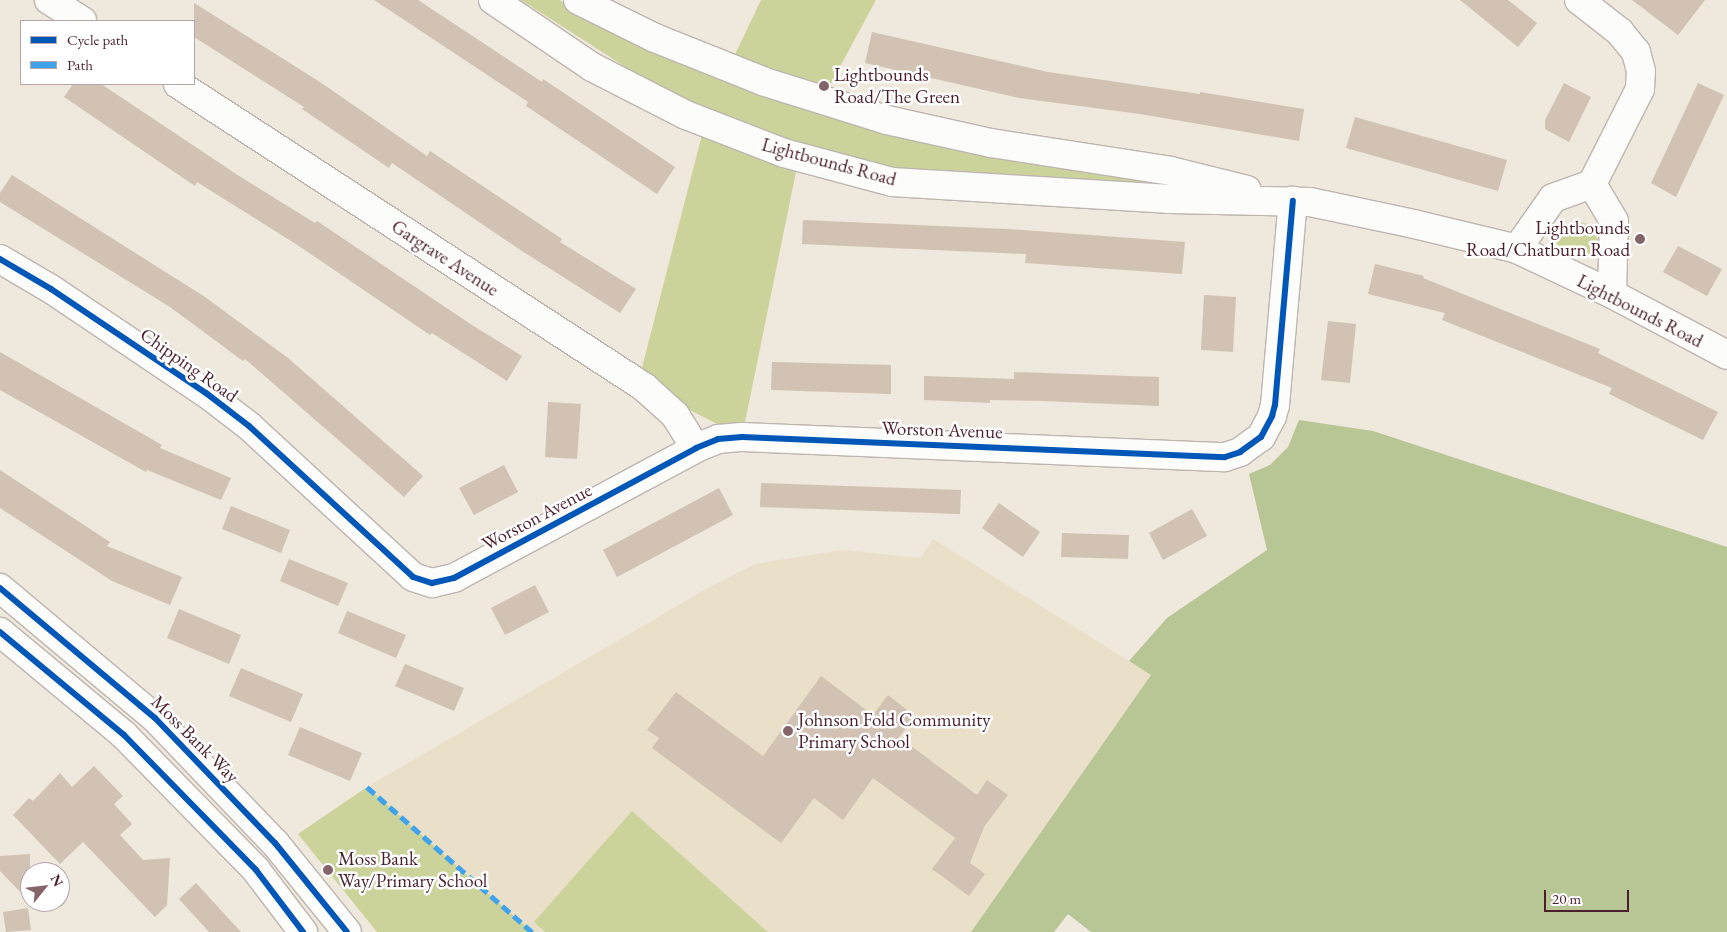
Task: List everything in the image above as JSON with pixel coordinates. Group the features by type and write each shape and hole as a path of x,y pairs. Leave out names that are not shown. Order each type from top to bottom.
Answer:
{"main road":[{"path":"49,0 80,20"},
{"name":"Lightbounds Road","path":"493,0 592,67 686,115 784,153 892,182 1170,199 1310,202 1414,224 1517,249 1612,294 1727,355"},
{"name":"Lightbounds Road","path":"578,0 655,38 765,82 887,120 991,143 1171,170 1292,201"},
{"path":"1517,249 1553,198 1592,184 1640,89 1641,70 1636,52 1620,32 1579,0"},
{"name":"Gargrave Avenue","path":"180,85 644,387 675,415 696,448"},
{"path":"1592,184 1614,221 1612,294"},
{"name":"Worston Avenue","path":"413,577 432,583 454,578 696,448 718,439 742,437 1225,457 1240,452 1261,437 1272,416 1292,201"},
{"name":"Chipping Road","path":"0,259 59,294 206,393 242,420 413,577"},
{"name":"Moss Bank Way","path":"0,588 156,718 275,843 347,932"},
{"path":"0,632 124,735 256,870 303,932"}],"shaded area":[{"name":"Johnson Fold Community Primary School","path":"933,539 1152,675 971,932 532,932 367,787 706,589 755,564 842,550 921,558"}],"green space":[{"path":"521,0 559,0 717,75 1176,182 1177,190 883,166 808,151 701,107 649,82"},
{"path":"761,0 876,0 822,100 729,67"},
{"path":"705,123 799,157 742,437 638,383"},
{"path":"1574,221 1588,224 1598,239 1590,254 1569,255 1556,243 1558,231"},
{"path":"1299,420 1373,431 1727,547 1727,932 1091,932 1068,914 1054,932 971,932 1151,675 1129,661 1167,618 1267,550 1249,474 1270,465 1288,447"},
{"path":"367,787 532,932 377,932 298,834"},
{"path":"632,811 768,932 545,932 534,922"}],"building":[{"path":"374,0 418,0 542,82 543,79 675,167 657,194 526,106 528,102"},
{"path":"1460,0 1508,0 1537,23 1518,47"},
{"path":"1632,0 1705,0 1678,35"},
{"path":"194,3 320,82 427,156 430,151 562,239 560,242 636,289 620,313 522,251 392,163 389,168 302,109 304,107 195,38"},
{"path":"872,32 1048,72 1200,94 1200,92 1304,109 1299,141 1140,114 1019,98 865,63"},
{"path":"1564,83 1591,97 1569,142 1545,129 1545,120"},
{"path":"1698,83 1724,95 1676,197 1651,183"},
{"path":"72,85 102,85 236,174 315,223 317,221 472,325 522,356 507,381 432,333 430,335 299,246 197,182 195,186 64,97"},
{"path":"1355,117 1507,160 1498,191 1346,148"},
{"path":"12,175 205,297 288,358 423,476 404,497 245,359 243,361 170,307 0,202 0,193"},
{"path":"803,220 1008,229 1185,242 1182,274 1025,263 1026,254 802,244"},
{"path":"1678,246 1722,269 1707,296 1663,272"},
{"path":"1375,264 1424,276 1423,278 1600,349 1598,353 1718,412 1703,440 1609,394 1612,388 1442,320 1445,313 1368,294"},
{"path":"1204,295 1236,297 1233,352 1201,350"},
{"path":"1328,321 1356,324 1350,383 1321,380"},
{"path":"0,352 162,445 160,448 231,478 221,500 147,470 146,472 0,390"},
{"path":"772,362 891,365 891,394 771,390"},
{"path":"1014,372 1159,377 1159,406 1043,401 990,400 990,403 924,400 924,376 1014,379"},
{"path":"548,402 581,404 577,459 545,457"},
{"path":"504,465 518,492 474,515 459,488"},
{"path":"0,470 110,542 107,546 182,577 170,605 112,581 0,508"},
{"path":"761,483 961,490 960,514 760,507"},
{"path":"719,488 733,515 617,577 603,550"},
{"path":"999,503 1040,532 1023,557 982,528"},
{"path":"231,506 290,530 281,553 222,529"},
{"path":"1192,509 1207,536 1163,560 1149,533"},
{"path":"1062,533 1129,535 1128,559 1061,557"},
{"path":"289,559 348,583 338,606 280,581"},
{"path":"535,585 549,612 505,635 491,608"},
{"path":"179,609 241,635 229,664 167,638"},
{"path":"347,611 406,635 396,658 338,633"},
{"path":"405,664 464,688 454,711 395,686"},
{"path":"241,668 303,694 291,722 229,696"},
{"path":"821,676 873,715 888,695 915,716 899,737 977,795 987,780 1008,795 984,827 970,863 985,874 969,896 932,869 955,838 873,778 843,820 814,798 781,843 652,748 659,738 647,730 676,692 763,756"},
{"path":"300,727 362,753 350,781 288,755"},
{"path":"94,766 123,796 114,804 132,824 120,835 143,860 170,858 167,905 155,917 83,842 62,862 58,862 13,815 29,798 33,801 60,773 72,787"},
{"path":"30,854 30,862 20,862 20,892 0,871 0,856"},
{"path":"196,883 241,932 209,932 179,899"},
{"path":"20,909 20,912 29,912 31,930 6,932 3,912"}],"marked path":[{"path":"367,787 532,932"}],"cycle path":[{"path":"0,259 51,289 206,393 249,426 413,577 432,583 454,578 696,448 718,439 742,437 1225,457 1240,452 1261,437 1272,416 1275,405 1293,201"},
{"path":"0,588 155,718 275,843 347,932"},
{"path":"0,632 124,735 256,870 303,932"}],"place":[{"name":"Lightbounds Road/The Green","path":"824,86"},
{"name":"Lightbounds Road/Chatburn Road","path":"1640,239"},
{"name":"Johnson Fold Community Primary School","path":"788,731"},
{"name":"Moss Bank Way/Primary School","path":"328,870"}]}
